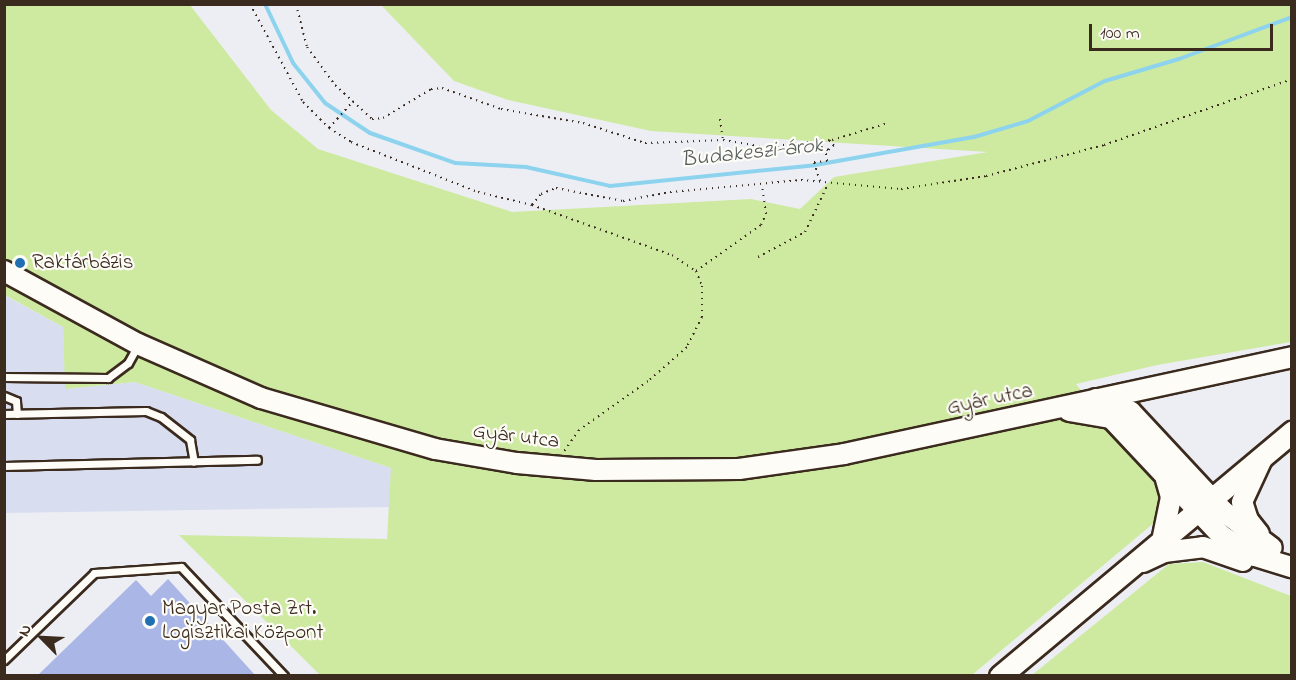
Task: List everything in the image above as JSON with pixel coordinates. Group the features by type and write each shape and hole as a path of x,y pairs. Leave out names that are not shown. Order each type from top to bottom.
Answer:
{"main road":[{"name":"Gyár utca","path":"4,271 138,344 228,385 340,424 435,449 558,466 679,471 793,463 1054,411 1093,399 1292,357"},
{"path":"1093,399 1131,412 1236,523 1292,560"},
{"name":"Gyár utca","path":"1054,411 1089,412 1111,418 1196,512 1235,545 1292,569"},
{"path":"1000,675 1292,432"},
{"path":"1262,458 1242,502 1248,520 1272,548"},
{"path":"1162,541 1171,497 1166,478"},
{"path":"1130,569 1164,552 1203,547 1292,569"}],"lane":[{"path":"4,377 108,378 128,363 138,344"},
{"path":"4,396 16,401 17,414"},
{"path":"4,414 146,411 162,417 190,440 194,462"},
{"path":"4,466 257,460"},
{"path":"4,660 94,573 181,567 284,675"}],"path":[{"path":"250,4 296,92 329,128 372,152 478,192 532,205 672,255 696,271 702,286 702,317 687,347 655,376 579,430 569,441 558,466"},
{"path":"296,4 307,47 330,79 369,118 378,119 415,96 442,88 501,109 590,125 645,143 723,140 765,147 829,140 888,123"},
{"path":"532,205 541,194 556,188 574,188 623,201 670,192 820,181 828,184 901,189 997,173 1104,145 1292,79"},
{"path":"329,128 353,102"},
{"path":"720,118 723,140"},
{"path":"810,142 825,149 833,147 829,140"},
{"path":"820,181 814,162 828,161 825,149"},
{"path":"758,257 806,232 828,184"},
{"path":"696,271 761,225 765,214 762,186"}],"shaded area":[{"path":"4,295 63,327 66,389 135,382 391,468 390,507 5,513"}],"green space":[{"path":"4,5 190,5 271,110 318,149 512,212 751,199 800,209 834,177 988,152 651,131 508,100 454,81 381,5 1291,5 1291,342 1157,365 1076,384 1163,494 1155,522 972,675 320,675 179,535 387,539 391,468 135,382 65,389 63,327 5,295"},
{"path":"1203,562 1291,596 1291,675 1032,675 1169,564"}],"building":[{"name":"Magyar Posta Zrt. Logisztikai Központ","path":"168,579 255,675 38,675 136,580 151,596"}],"waterway":[{"name":"Budakeszi-árok","path":"265,4 293,63 325,103 370,133 455,163 526,167 610,186 815,165 974,137 1028,121 1105,81 1179,59 1292,17"}],"place":[{"name":"Raktárbázis","path":"20,263"},
{"name":"Magyar Posta Zrt. Logisztikai Központ","path":"150,621"}]}
